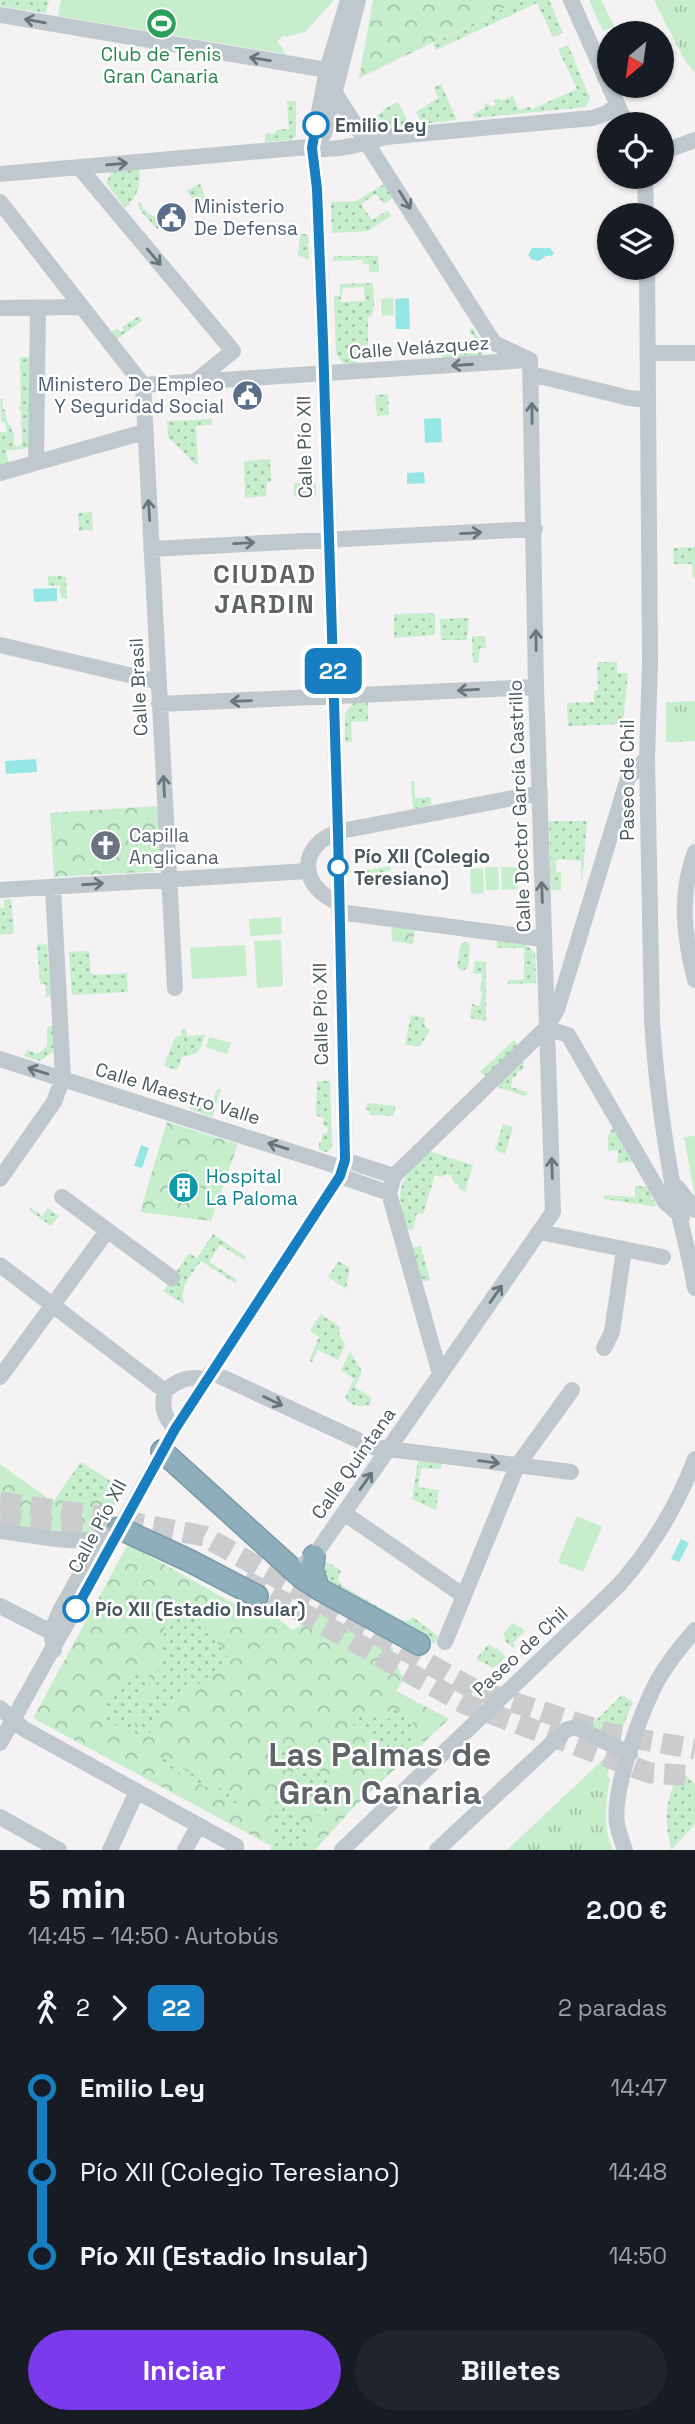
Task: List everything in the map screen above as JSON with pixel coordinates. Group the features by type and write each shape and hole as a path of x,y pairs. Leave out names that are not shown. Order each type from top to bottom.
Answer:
{"highway":[{"path":"168,1441 282,1561 319,1590 419,1644"},
{"path":"116,1533 190,1561 257,1596"},
{"path":"314,1556 312,1571 319,1590"}],"street":[{"name":"Calle Pío XII","path":"0,1743 168,1441 343,1168 338,832 317,148 327,70 348,0"},
{"name":"Calle Pío XII","path":"317,148 335,93 358,0"},
{"path":"571,0 620,112"},
{"path":"0,15 327,70"},
{"path":"335,93 494,343 531,367"},
{"path":"0,174 317,148 368,143 385,137 593,118 607,113 617,105"},
{"path":"593,118 597,119"},
{"path":"674,148 695,140"},
{"path":"79,167 233,351 195,382"},
{"path":"0,202 143,385"},
{"name":"Paseo de Chil","path":"647,280 650,662 648,785 652,1019 654,1057 671,1178 688,1213"},
{"path":"36,462 38,307"},
{"path":"0,308 82,307"},
{"path":"648,353 695,353"},
{"name":"Calle Velázquez","path":"143,385 531,367 629,398 648,400"},
{"name":"Calle Doctor García Castrillo","path":"531,367 536,687 554,1212 540,1232"},
{"name":"Calle Brasil","path":"143,385 175,988"},
{"path":"0,473 144,432"},
{"path":"151,549 535,529"},
{"path":"0,645 159,682"},
{"path":"159,704 536,687"},
{"path":"440,1374 389,1193 394,1176 546,1028 557,1010 628,778 648,758"},
{"path":"622,796 631,786 648,785"},
{"path":"540,793 325,836 315,845 309,857 308,871 313,886 339,907 543,939"},
{"path":"695,852 685,883 684,910 684,931 695,979"},
{"path":"0,890 308,871"},
{"path":"0,1179 54,1102 63,1079 53,887"},
{"path":"546,1028 568,1035 665,1202 688,1213 692,1235 690,1250 695,1255"},
{"name":"Calle Maestro Valle","path":"0,1059 343,1168"},
{"path":"343,1168 394,1176"},
{"path":"343,1168 389,1193"},
{"path":"62,1197 172,1278"},
{"path":"0,1377 107,1231"},
{"path":"540,1232 663,1257"},
{"name":"Calle Quintana","path":"314,1556 540,1232"},
{"path":"690,1237 695,1286"},
{"path":"604,1348 612,1332 624,1250"},
{"path":"0,1265 165,1391"},
{"path":"695,1270 695,1286"},
{"path":"314,1556 303,1564 294,1563 168,1441 162,1402 165,1391 176,1381 209,1375 373,1447 571,1472"},
{"path":"445,1642 517,1466 572,1390"},
{"name":"Paseo de Chil","path":"342,1850 619,1585 642,1559 666,1524 682,1494 695,1459"},
{"path":"344,1513 464,1596"},
{"path":"0,1531 87,1548"},
{"path":"54,1650 51,1632 87,1548 116,1533"},
{"path":"0,1606 51,1632"},
{"path":"625,1850 617,1822 620,1791 642,1713 659,1678 695,1630"},
{"path":"0,1708 24,1729 236,1846 236,1850"},
{"path":"437,1850 566,1730 576,1727 630,1754"},
{"path":"110,1850 137,1791"},
{"path":"0,1817 59,1850"},
{"path":"185,1850 198,1826"}],"green space":[{"path":"0,0 49,0 46,13 0,6"},
{"path":"61,0 334,0 306,31 287,37 284,35 277,42 285,54 58,16"},
{"path":"373,0 521,0 359,78"},
{"path":"521,0 549,0 563,33 553,37 537,3 436,50 433,43"},
{"path":"589,0 601,0 612,21 598,21"},
{"path":"654,0 695,0 695,73 685,61 674,39 674,21 665,21"},
{"path":"568,45 590,98 586,107 474,118 473,114 485,108 484,105 496,105 494,100 499,98 501,101 513,96 519,110 530,107 532,109 577,89 558,49"},
{"path":"441,84 457,120 422,124 416,112 438,98 434,87"},
{"path":"287,101 296,101 296,136 291,140 265,142 265,134 289,129"},
{"path":"398,102 410,125 374,129 367,121 384,111 383,109"},
{"path":"139,169 138,190 125,208 106,183 112,171"},
{"path":"200,184 206,200 198,205 186,191"},
{"path":"384,184 393,198 384,204 376,194 361,204 372,220 388,210 391,216 368,231 332,233 331,202 356,201"},
{"path":"140,201 148,213 169,219 157,229 140,210"},
{"path":"300,233 308,235 309,260 298,255"},
{"path":"333,256 378,256 379,272 369,272 369,264 363,264 363,260 333,261"},
{"path":"373,283 374,306 372,316 368,317 368,346 357,346 358,363 344,364 336,354 334,295 340,297 340,284","holes":["364,287 365,301 340,302 343,288"]},
{"path":"393,298 394,315 382,316 381,299"},
{"path":"139,316 143,320 116,340 111,333 117,328 121,332 124,330 122,327"},
{"path":"473,328 485,349 481,356 442,359 442,354 479,353 481,349 469,330"},
{"path":"20,357 29,357 29,448 6,451 9,464 0,467 0,432 7,432 5,422 1,422 0,399 3,399 2,409 5,410 8,425 11,425 14,433 14,444 18,447 22,443 19,410"},
{"path":"388,394 389,415 377,416 375,395"},
{"path":"212,419 212,425 196,426 198,464 195,464 168,437 167,421"},
{"path":"270,459 271,482 267,482 266,496 245,498 244,461"},
{"path":"294,483 316,483 316,496 294,496"},
{"path":"92,512 93,530 79,531 78,513"},
{"path":"695,547 693,578 692,564 674,564 673,548"},
{"path":"48,576 66,578 67,598 61,598 60,585 48,586"},
{"path":"435,613 435,635 394,638 394,614"},
{"path":"469,618 467,640 441,640 440,619"},
{"path":"472,636 485,636 486,648 480,648 478,663 473,663"},
{"path":"597,662 617,662 617,673 628,673 623,724 568,726 567,703 594,702 594,691 598,690"},
{"path":"695,701 695,741 666,742 666,702"},
{"path":"354,702 368,702 368,721 351,722 352,742 345,742 345,714"},
{"path":"411,781 415,781 415,798 431,797 431,805 413,809"},
{"path":"158,806 162,871 54,877 50,813"},
{"path":"549,821 587,821 582,884 581,861 558,859 555,862 557,872 561,872 561,890 551,890"},
{"path":"390,866 391,871 363,875 364,884 357,885 356,872"},
{"path":"485,867 498,867 499,890 486,890"},
{"path":"501,867 517,867 518,889 502,890"},
{"path":"483,868 484,893 471,894 470,869"},
{"path":"11,899 14,933 0,935 0,903 1,908 4,908 4,900"},
{"path":"281,917 282,934 250,936 249,919"},
{"path":"391,925 415,928 413,944 392,941"},
{"path":"497,939 524,943 535,953 536,983 508,984 508,980 524,978 524,948 497,948"},
{"path":"281,940 283,986 257,988 254,941"},
{"path":"464,942 470,947 468,967 462,972 457,966 461,944"},
{"path":"47,944 51,996 46,997 45,984 40,984 37,945"},
{"path":"245,945 247,976 192,979 190,948"},
{"path":"89,951 91,973 127,973 128,992 72,995 69,952"},
{"path":"475,961 486,962 486,1021 470,1018 472,1004 480,1006 482,992 482,974 473,973"},
{"path":"411,1015 425,1018 424,1025 430,1030 420,1046 405,1045"},
{"path":"53,1026 55,1050 40,1061 24,1056 27,1050 38,1054 47,1046 47,1027"},
{"path":"181,1029 186,1029 187,1036 205,1035 198,1051 193,1055 183,1056 177,1070 164,1066 175,1037 181,1036"},
{"path":"209,1037 231,1043 227,1054 206,1047"},
{"path":"514,1040 519,1045 486,1077 480,1072"},
{"path":"520,1061 524,1063 522,1071 518,1071 516,1077 513,1077 511,1087 527,1092 526,1096 494,1086"},
{"path":"317,1081 330,1081 332,1148 327,1152 319,1150 319,1142 322,1142 322,1135 327,1133 328,1128 323,1125 324,1117 316,1116"},
{"path":"217,1089 221,1090 212,1117 189,1109 191,1102 211,1108"},
{"path":"367,1103 396,1106 393,1116 370,1115 366,1109"},
{"path":"167,1122 238,1144 211,1221 140,1212"},
{"path":"503,1124 513,1127 505,1154 495,1150"},
{"path":"613,1127 633,1162 618,1163 618,1150 608,1151 608,1136"},
{"path":"695,1136 695,1198 684,1137"},
{"path":"429,1151 473,1165 465,1191 459,1189 460,1185 454,1183 451,1175 435,1175 423,1214 417,1213 413,1229 406,1230 400,1195 402,1186 411,1170"},
{"path":"635,1186 647,1187 657,1207 604,1199 604,1195 635,1197"},
{"path":"31,1208 42,1216 48,1208 59,1216 51,1226 29,1210"},
{"path":"213,1234 246,1257 244,1260 220,1245 209,1262 237,1280 235,1283 201,1261 183,1292 184,1304 163,1291 189,1253 197,1258"},
{"path":"412,1242 413,1247 421,1246 430,1280 420,1282 410,1243"},
{"path":"338,1261 350,1268 346,1289 328,1277"},
{"path":"321,1314 340,1327 339,1334 345,1345 338,1360 318,1350 312,1362 309,1361 319,1337 310,1331"},
{"path":"350,1352 362,1371 355,1387 372,1398 369,1405 356,1405 345,1398 354,1379 341,1370"},
{"path":"418,1460 442,1463 441,1469 421,1468 418,1487 439,1490 436,1510 412,1499"},
{"path":"81,1462 124,1490 93,1534 0,1525 0,1464 53,1502"},
{"path":"81,1462 124,1490 118,1499 68,1497 59,1493"},
{"path":"577,1516 602,1527 583,1572 558,1562"},
{"path":"128,1544 254,1615 253,1611 269,1611 292,1630 325,1613 341,1626 393,1648 393,1658 404,1679 396,1691 449,1719 354,1807 315,1850 271,1850 272,1846 33,1718"},
{"path":"321,1558 341,1571 338,1579 341,1585 403,1621 413,1617 438,1636 435,1644 331,1588 320,1563"},
{"path":"187,1606 193,1610 230,1660 205,1681 183,1692 148,1735 140,1724 140,1717 156,1684 167,1616 176,1607"},
{"path":"513,1623 525,1631 513,1643 513,1648 504,1640 506,1638 503,1634"},
{"path":"489,1644 506,1657 493,1668 476,1659"},
{"path":"141,1672 151,1674 136,1712 139,1736 135,1736 108,1721 103,1713 103,1706 112,1692"},
{"path":"622,1695 633,1702 621,1731 609,1736 590,1726"},
{"path":"393,1708 414,1720 408,1731 426,1741 421,1746 411,1742 384,1755 380,1739 353,1725 355,1715 389,1719"},
{"path":"285,1738 293,1754 292,1763 286,1771 280,1764"},
{"path":"609,1754 614,1763 607,1776 610,1778 606,1823 613,1850 507,1850"},
{"path":"161,1757 241,1800 242,1807 156,1760"},
{"path":"300,1759 304,1764 331,1775 337,1793 328,1815 314,1816 311,1796 290,1777"},
{"path":"680,1770 695,1784 695,1824 671,1850 667,1809"},
{"path":"281,1789 298,1813 314,1850 271,1850 274,1831 269,1800"}],"water":[{"path":"532,248 550,248 554,253 539,261 532,260 528,255"},
{"path":"409,298 410,329 396,329 395,299"},
{"path":"441,418 442,442 425,443 424,419"},
{"path":"424,472 425,483 407,484 407,473"},
{"path":"57,588 57,601 34,602 33,589"},
{"path":"36,759 37,772 6,774 5,761"},
{"path":"141,1145 149,1148 142,1168 134,1166"},
{"path":"681,1539 689,1543 679,1562 671,1559"}],"tunnel":[{"path":"0,1502 98,1516 204,1536 473,1689 611,1734 695,1749"},
{"path":"0,1518 122,1537"},
{"path":"244,1580 465,1704 650,1773 695,1776"}],"bus line":[{"name":"22","path":"76,1609 149,1472 211,1372 340,1176 345,1160 323,341 317,189 312,148 316,125"}],"place":[{"name":"Club de Tenis Gran Canaria","path":"161,23"},
{"name":"Emilio Ley","path":"316,125"},
{"name":"Ministerio De Defensa","path":"171,217"},
{"name":"Ministero De Empleo Y Seguridad Social","path":"247,395"},
{"name":"Capilla Anglicana","path":"106,846"},
{"name":"Pío XII (Colegio Teresiano)","path":"338,867"},
{"name":"Hospital La Paloma","path":"183,1187"},
{"name":"Pío XII (Estadio Insular)","path":"76,1609"}],"district":[{"name":"CIUDAD JARDIN","path":"265,589"},
{"name":"Las Palmas de Gran Canaria","path":"380,1773"}]}
